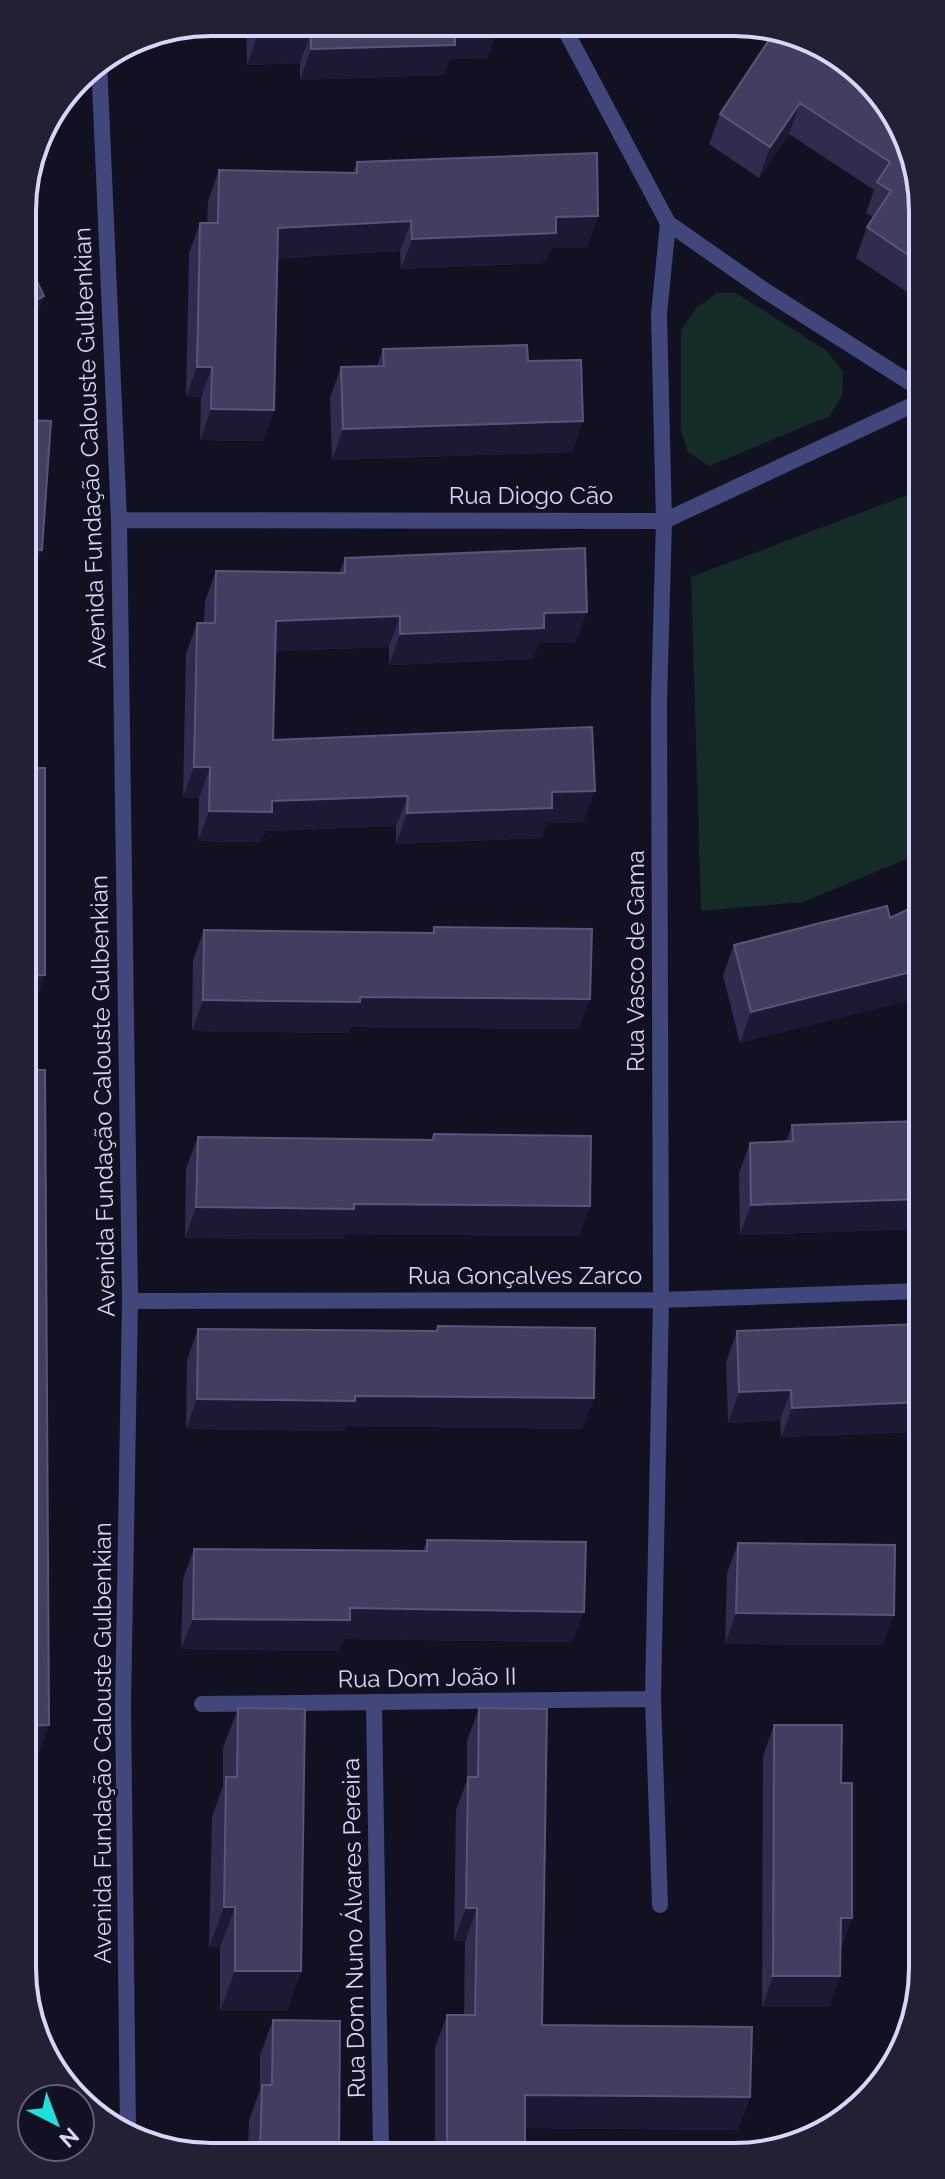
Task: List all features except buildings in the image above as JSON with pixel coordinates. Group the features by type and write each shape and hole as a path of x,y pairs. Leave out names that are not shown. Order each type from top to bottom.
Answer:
{"street":[{"path":"568,36 668,223 764,290 909,382"},
{"name":"Avenida Fundação Calouste Gulbenkian","path":"102,74 119,520 130,1301 123,1707 128,2122"},
{"name":"Rua Vasco de Gama","path":"660,1905 653,1699 661,1300 659,702 664,521 659,314 668,223"},
{"name":"Rua Diogo Cão","path":"119,520 664,521 909,407"},
{"name":"Rua Gonçalves Zarco","path":"130,1301 661,1300 909,1291"},
{"name":"Rua Dom João II","path":"202,1704 653,1699"},
{"name":"Rua Dom Nuno Álvares Pereira","path":"374,1702 381,2143"}],"green space":[{"path":"717,293 736,293 827,351 843,372 842,396 830,416 709,466 688,452 681,431 681,330 696,308"},
{"path":"909,494 909,858 803,902 701,911 691,577"}]}
